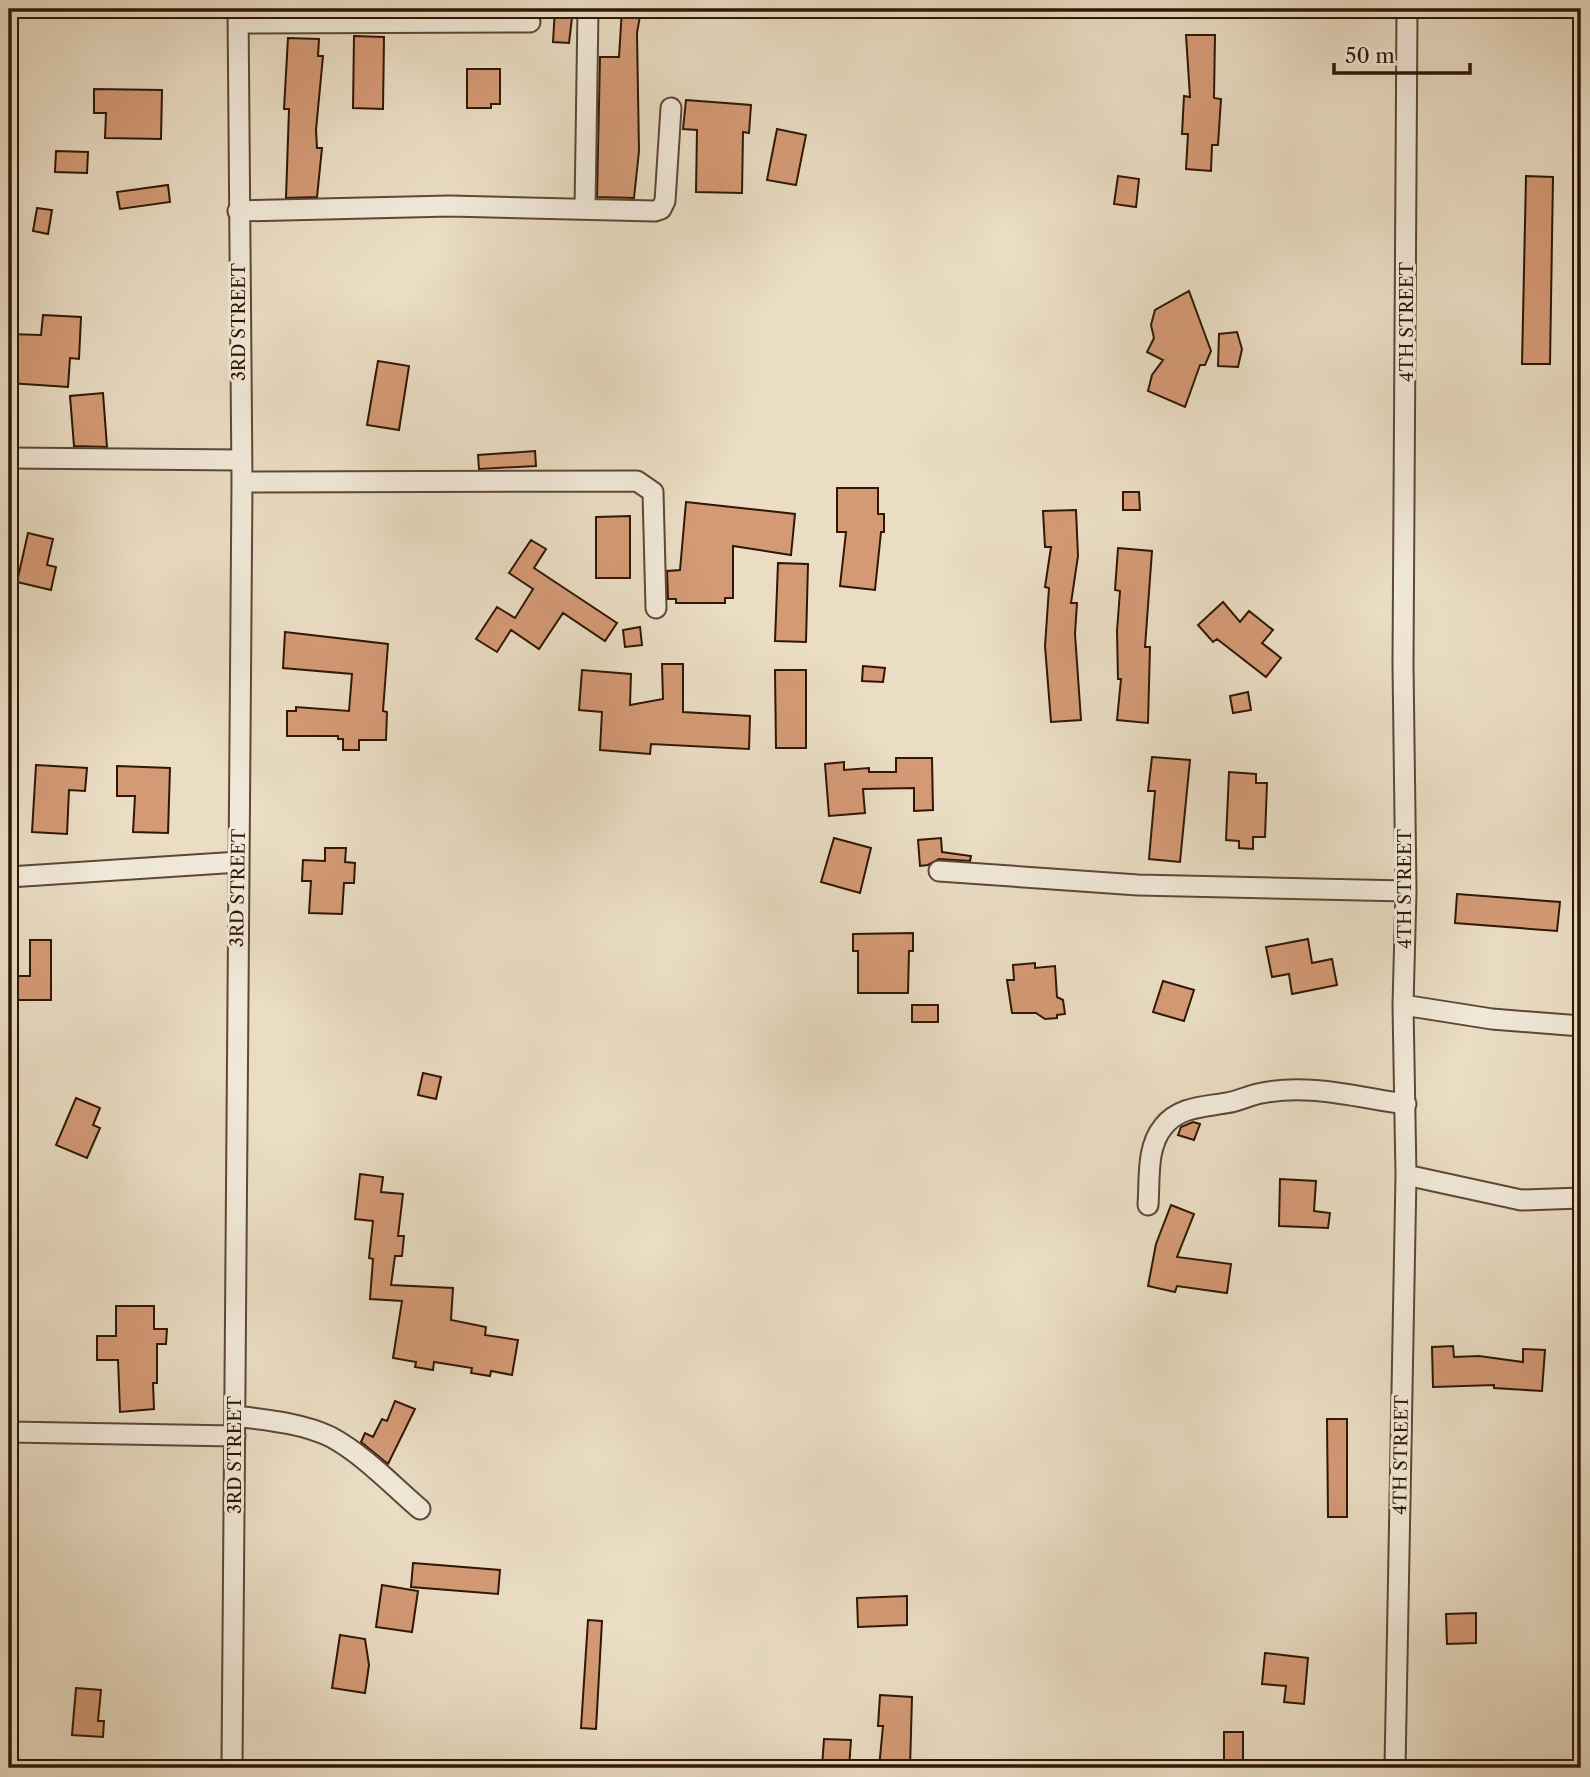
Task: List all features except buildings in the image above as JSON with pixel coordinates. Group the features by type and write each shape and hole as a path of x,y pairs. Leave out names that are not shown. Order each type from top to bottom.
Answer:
{"street":[{"path":"585,209 588,9"},
{"name":"4TH STREET","path":"1395,1768 1406,1175 1403,666 1407,9"},
{"path":"238,16 530,22"},
{"name":"3RD STREET","path":"232,1768 242,482 238,16"},
{"path":"238,211 450,206 655,211 661,208 665,201 671,108"},
{"path":"9,458 240,460"},
{"path":"242,482 637,481 653,492 656,608"},
{"path":"9,877 239,862"},
{"path":"939,871 1138,885 1406,891"},
{"path":"1403,1005 1492,1019 1581,1026"},
{"path":"1148,1205 1152,1147 1162,1128 1174,1116 1187,1110 1234,1102 1262,1093 1293,1090 1406,1104"},
{"path":"1406,1175 1521,1199 1581,1198"},
{"path":"9,1432 301,1426 331,1438 365,1461 420,1509"}]}
